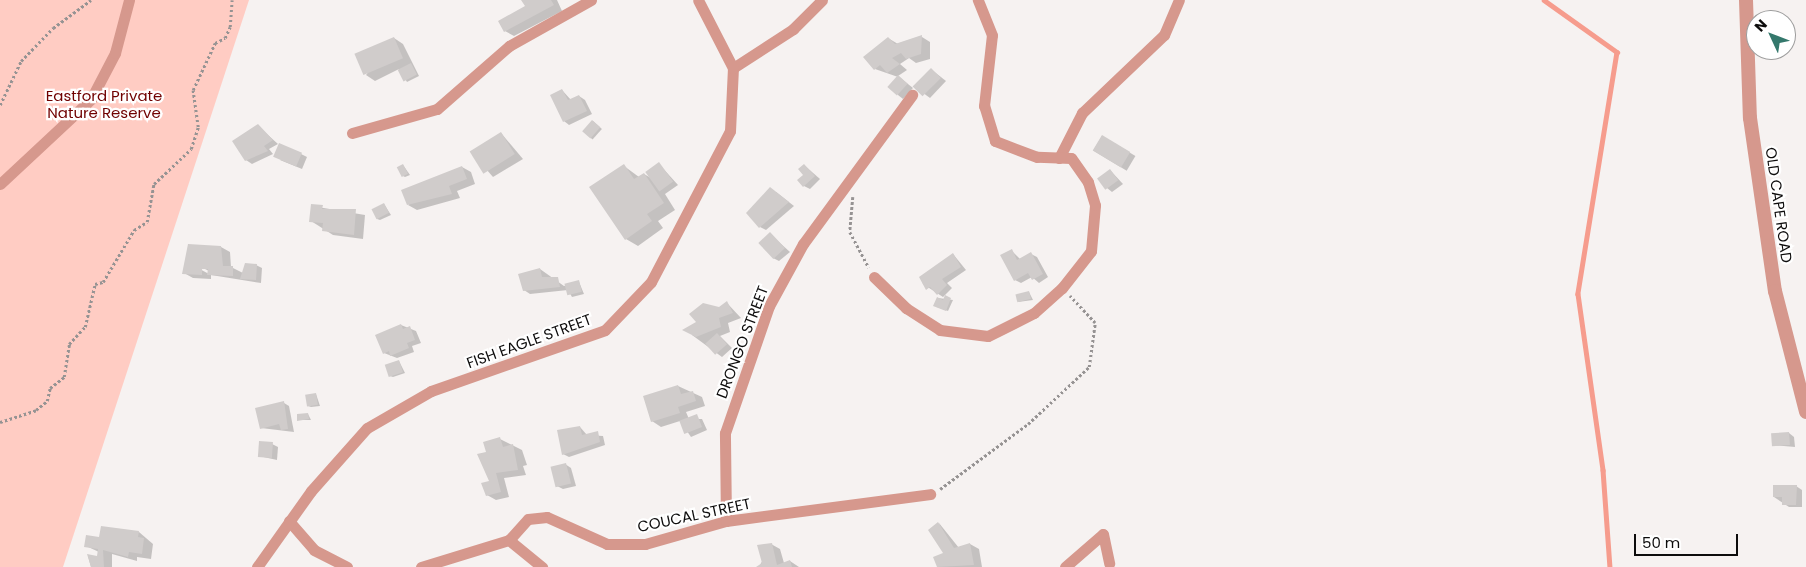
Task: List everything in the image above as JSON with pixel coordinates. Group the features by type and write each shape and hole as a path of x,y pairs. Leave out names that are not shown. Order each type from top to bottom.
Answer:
{"street":[{"path":"0,184 91,99 115,53 129,0"},
{"path":"352,133 437,110 509,46 591,0"},
{"name":"FISH EAGLE STREET","path":"257,567 289,521 367,428 431,391 604,330 629,309 676,242 730,131 735,89 733,68 698,0"},
{"path":"733,68 793,29 822,0"},
{"path":"874,277 906,308 940,330 988,336 1034,313 1062,288 1091,251 1095,205 1088,182 1071,158 1037,157 995,140 984,106 992,35 978,0"},
{"path":"1060,158 1082,113 1164,35 1179,0"},
{"name":"OLD CAPE ROAD","path":"1746,0 1750,118 1773,272 1806,412"},
{"name":"DRONGO STREET","path":"726,521 725,433 747,364 769,306 802,244 912,95"},
{"name":"COUCAL STREET","path":"508,540 528,518 546,517 616,544 645,544 726,521 930,494"},
{"path":"289,521 314,550 347,567"},
{"path":"1065,567 1103,534 1109,563"},
{"path":"420,567 508,540 542,567"}],"path":[{"path":"0,105 21,62 48,33 91,0"},
{"path":"0,422 36,410 47,401 50,388 64,377 69,344 85,327 95,284 103,282 134,230 147,222 154,184 191,149 198,127 193,90 215,43 225,38 230,27 232,0"},
{"path":"855,173 850,232 874,277"},
{"path":"930,494 957,480 1028,424 1089,367 1095,323 1062,288"}],"green space":[{"name":"Eastford Private Nature Reserve","path":"0,0 249,0 63,567 0,567"}],"building":[{"path":"521,0 551,0 554,5 504,32 498,21 525,6"},
{"path":"922,35 921,54 906,59 901,53 892,58 900,64 887,73 880,65 874,70 863,57 888,37 895,44"},
{"path":"394,37 403,58 363,75 354,54"},
{"path":"411,63 417,75 404,81 398,70"},
{"path":"931,68 941,78 923,96 913,86"},
{"path":"898,75 908,84 897,96 887,87"},
{"path":"562,89 568,100 579,95 587,111 563,122 550,95"},
{"path":"592,120 600,127 590,139 582,131"},
{"path":"258,124 273,140 264,146 268,151 245,161 232,141"},
{"path":"501,132 515,154 483,174 470,152"},
{"path":"1102,135 1130,152 1121,167 1093,150"},
{"path":"279,143 302,153 296,167 273,157"},
{"path":"659,162 673,181 659,191 645,172"},
{"path":"403,164 408,174 402,177 397,167"},
{"path":"624,164 634,179 644,173 664,203 647,214 652,221 625,240 589,187"},
{"path":"804,164 815,176 803,187 797,180 803,175 798,169"},
{"path":"462,166 467,179 449,186 452,194 407,205 401,190"},
{"path":"1110,169 1118,180 1105,190 1097,178"},
{"path":"770,187 789,202 759,228 746,213"},
{"path":"384,203 389,213 377,219 372,209"},
{"path":"311,204 323,205 322,209 356,209 354,235 322,231 323,223 309,222"},
{"path":"770,232 785,248 773,259 758,243"},
{"path":"188,244 221,246 223,266 233,266 233,276 207,275 208,269 202,269 202,275 182,274"},
{"path":"1012,249 1017,260 1031,252 1043,274 1032,280 1028,273 1014,281 1000,255"},
{"path":"953,253 961,267 942,279 947,285 937,295 930,287 926,290 919,277"},
{"path":"245,263 257,264 256,280 240,279"},
{"path":"540,268 542,277 558,277 560,287 523,291 518,274"},
{"path":"579,280 582,292 567,295 564,284"},
{"path":"1029,291 1031,299 1017,302 1015,294"},
{"path":"945,295 951,298 946,311 933,306 937,297 943,300"},
{"path":"727,301 733,313 719,318 721,327 696,337 682,330 696,322 689,314 703,303 719,307"},
{"path":"401,324 403,329 410,326 415,340 407,343 409,348 390,356 389,351 383,354 375,335"},
{"path":"717,333 727,344 715,355 705,344"},
{"path":"399,360 403,372 389,377 385,365"},
{"path":"678,385 681,394 693,391 696,401 678,407 680,413 651,422 643,396"},
{"path":"316,393 318,405 307,407 305,395"},
{"path":"284,401 288,429 281,430 279,424 260,429 255,408"},
{"path":"308,413 309,419 297,421 297,414"},
{"path":"697,414 702,427 684,434 679,421"},
{"path":"580,426 582,435 598,431 600,442 562,455 557,430"},
{"path":"1789,432 1790,445 1772,446 1771,433"},
{"path":"500,437 503,447 513,444 518,470 496,473 501,492 486,496 481,483 489,481 477,454 486,452 483,442"},
{"path":"259,441 273,442 272,458 258,457"},
{"path":"566,463 571,483 556,487 550,467"},
{"path":"1773,485 1797,485 1796,505 1782,505 1782,497 1773,497"},
{"path":"938,522 954,548 970,543 974,565 937,567 933,557 943,553 928,530"},
{"path":"101,526 139,531 138,537 144,538 142,554 129,552 128,557 103,550 104,567 91,567 87,554 97,556 98,549 84,547 86,535 99,537"},
{"path":"772,543 777,565 790,560 792,567 756,567 762,563 757,545"}],"waterway":[{"path":"1544,0 1617,52 1578,294 1603,470 1610,567"}]}
